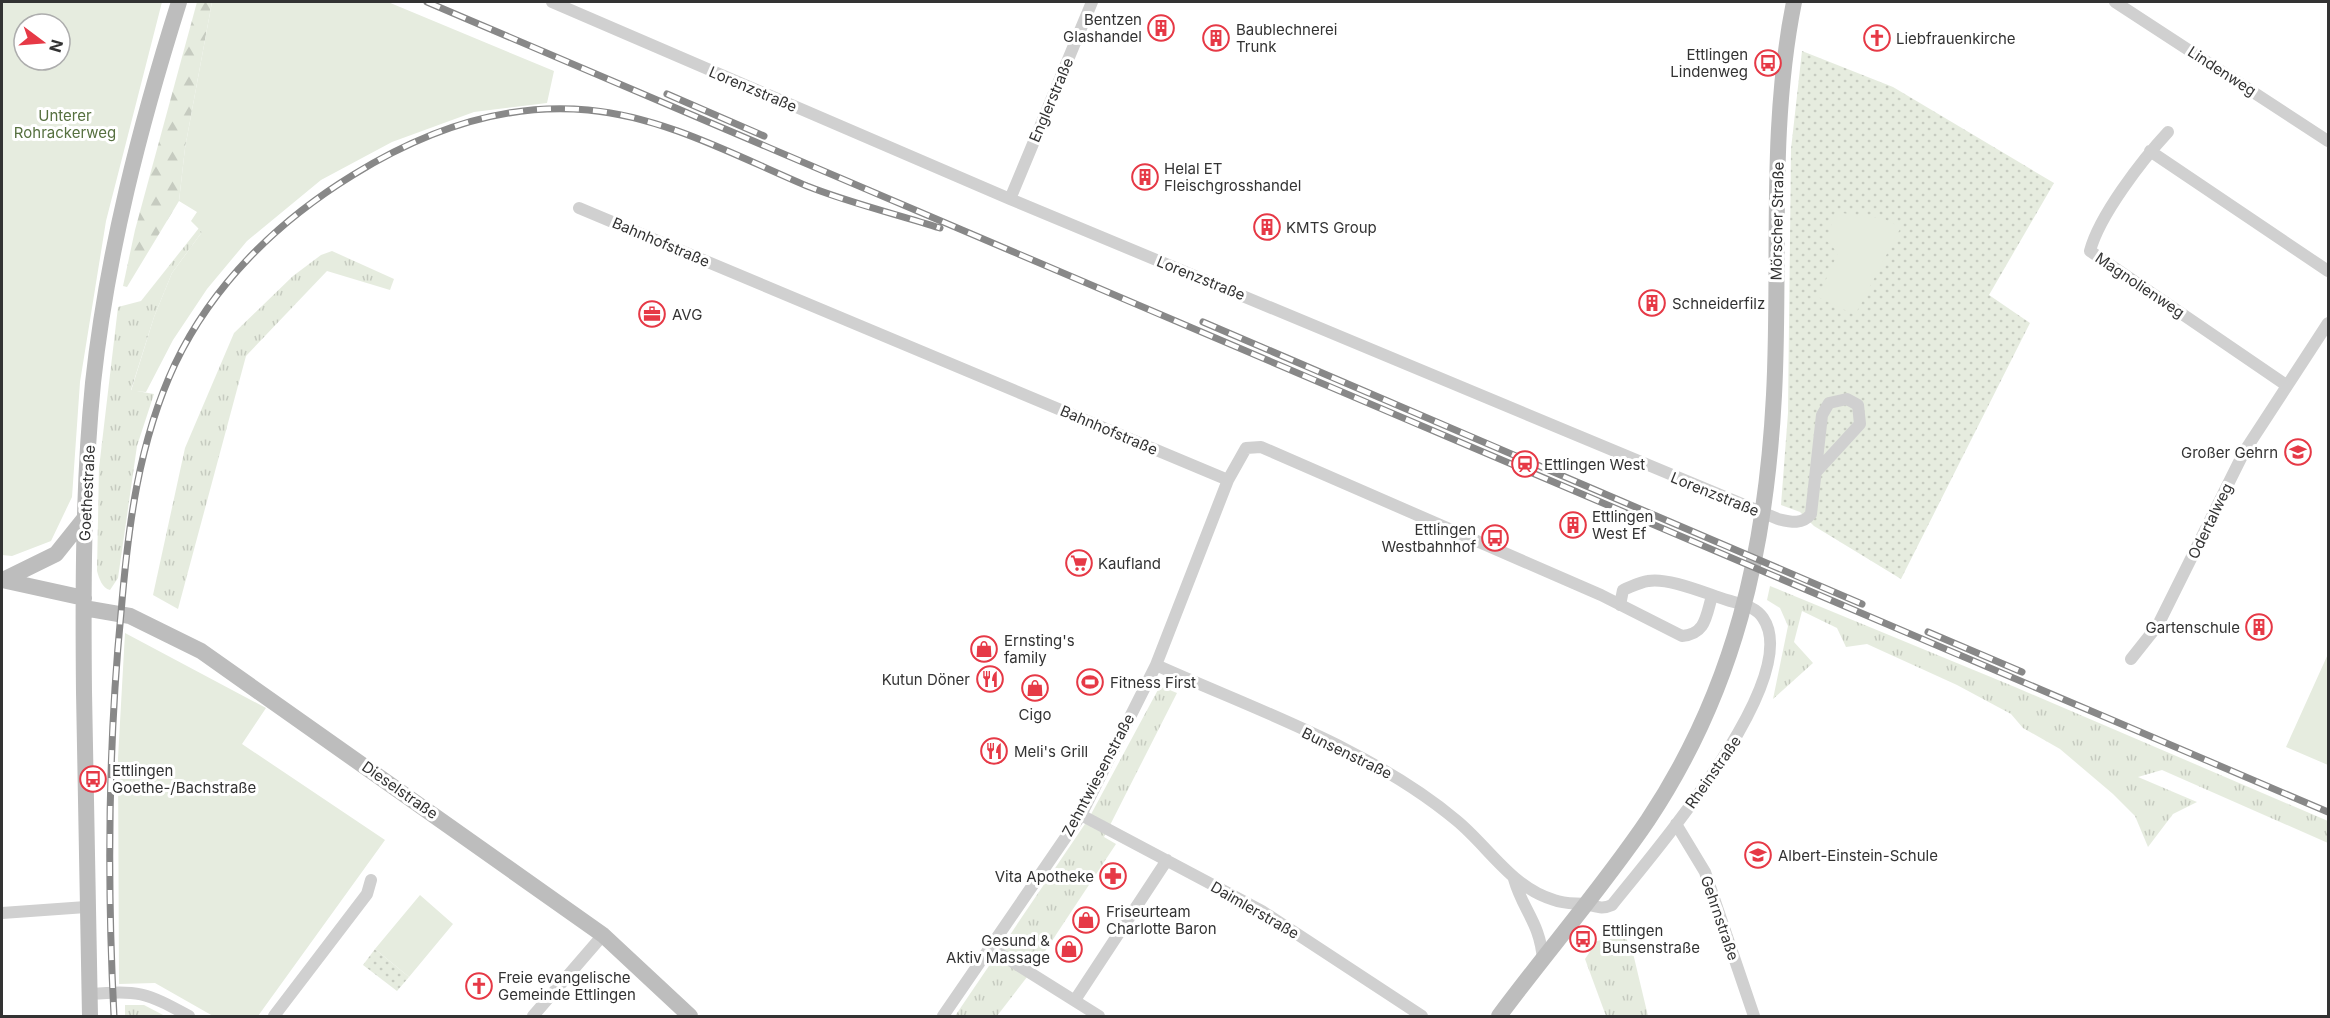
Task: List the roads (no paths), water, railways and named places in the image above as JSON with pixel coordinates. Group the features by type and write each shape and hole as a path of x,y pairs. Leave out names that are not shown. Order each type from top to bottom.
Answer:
{"street":[{"name":"Goethestraße","path":"90,1017 86,908 84,519 93,383 104,301 119,221 161,60 179,2"},
{"name":"Lorenzstraße","path":"552,2 1010,199 1732,502 1778,519 1797,522 1806,520 1811,514 1820,423 1825,407 1834,400 1847,399 1858,405 1860,424 1817,471"},
{"name":"Englerstraße","path":"1010,199 1092,2"},
{"name":"Mörscher Straße","path":"1769,478 1774,392 1779,109 1794,2"},
{"name":"Lindenweg","path":"2115,2 2328,141"},
{"name":"Magnolienweg","path":"2168,132 2150,151 2094,235 2090,251 2286,385"},
{"path":"2150,151 2328,271"},
{"name":"Bahnhofstraße","path":"579,208 1228,480"},
{"name":"Odertalweg","path":"2131,659 2158,624 2244,452 2328,323"},
{"path":"1228,480 1246,448 1261,447 1426,517 1620,605 1682,636 1693,635 1701,630 1717,597 1654,580 1623,590 1620,605"},
{"name":"Rheinstraße","path":"1499,1017 1587,904 1649,819 1704,719 1728,664 1758,547 1769,478"},
{"name":"Zehntwiesenstraße","path":"944,1017 992,950 1081,815 1156,665 1228,480"},
{"name":"Dieselstraße","path":"2,580 56,554 84,519"},
{"name":"Dieselstraße","path":"2,580 130,616 201,651 603,935 690,1017"},
{"name":"Rheinstraße","path":"1587,904 1597,908 1612,905 1676,824 1746,724 1764,686 1769,640 1767,627 1759,614 1751,607 1717,597"},
{"name":"Bunsenstraße","path":"1156,665 1285,722 1393,775 1456,820 1514,879 1554,900 1587,904"},
{"name":"Daimlerstraße","path":"1081,815 1262,911 1422,1017"},
{"name":"Gehrnstraße","path":"1676,824 1705,872 1754,1017"},
{"path":"1075,1000 1167,860"},
{"name":"Bunsenstraße","path":"1514,879 1518,893 1536,925 1541,939 1543,960"},
{"path":"274,1017 367,894 371,880"},
{"path":"2,913 86,908"},
{"path":"532,1017 603,935"},
{"path":"992,950 1100,1017"},
{"path":"89,994 129,991 152,996 189,1017"}],"railway":[{"path":"427,2 2328,812"},
{"path":"667,94 764,136"},
{"path":"114,1016 110,915 113,714 124,581 137,486 162,394 190,335 228,281 274,234 325,193 380,159 408,145 436,133 495,115 556,109 617,114 672,129 823,192 940,228"},
{"path":"1203,322 1862,604"},
{"path":"1928,632 2022,672"}],"place":[{"name":"Bentzen Glashandel","path":"1161,28"},
{"name":"Baublechnerei Trunk","path":"1216,38"},
{"name":"Liebfrauenkirche","path":"1877,38"},
{"name":"Ettlingen Lindenweg","path":"1768,63"},
{"name":"Helal ET Fleischgrosshandel","path":"1145,177"},
{"name":"KMTS Group","path":"1267,227"},
{"name":"Schneiderfilz","path":"1652,303"},
{"name":"AVG","path":"652,314"},
{"name":"Großer Gehrn","path":"2298,452"},
{"name":"Ettlingen West","path":"1525,464"},
{"name":"Ettlingen West Ef","path":"1573,525"},
{"name":"Ettlingen Westbahnhof","path":"1495,538"},
{"name":"Kaufland","path":"1079,563"},
{"name":"Gartenschule","path":"2259,627"},
{"name":"Ernsting's family","path":"984,649"},
{"name":"Kutun Döner","path":"990,679"},
{"name":"Fitness First","path":"1090,682"},
{"name":"Cigo","path":"1035,688"},
{"name":"Meli's Grill","path":"994,751"},
{"name":"Ettlingen Goethe-/Bachstraße","path":"93,779"},
{"name":"Albert-Einstein-Schule","path":"1758,855"},
{"name":"Vita Apotheke","path":"1113,876"},
{"name":"Friseurteam Charlotte Baron","path":"1086,920"},
{"name":"Ettlingen Bunsenstraße","path":"1583,939"},
{"name":"Gesund & Aktiv Massage","path":"1069,949"},
{"name":"Freie evangelische Gemeinde Ettlingen","path":"479,986"}],"park label":[{"name":"Unterer Rohrackerweg","path":"65,124"}]}
